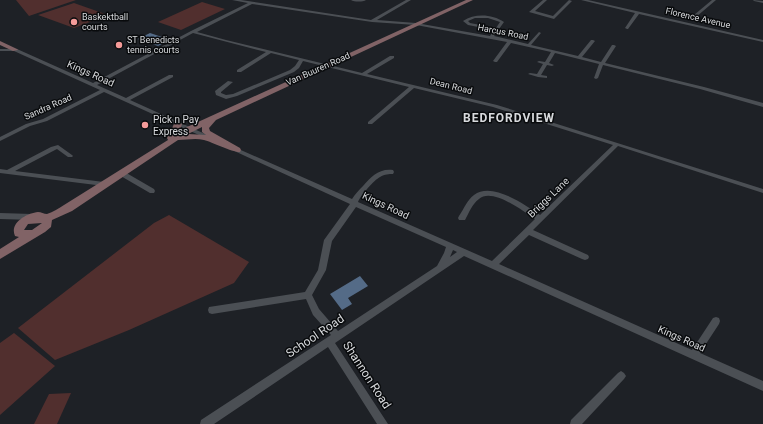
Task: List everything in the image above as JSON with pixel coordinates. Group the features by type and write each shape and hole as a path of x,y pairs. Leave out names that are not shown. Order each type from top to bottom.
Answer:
{"main road":[{"name":"Van Buuren Road","path":"89,194 190,129 470,0"},
{"path":"0,42 15,50"},
{"path":"216,116 208,124 205,130 237,150"},
{"path":"170,141 177,129 178,124"},
{"path":"170,141 195,135 227,145"},
{"path":"0,249 18,232 19,228 75,204 89,194"},
{"path":"0,255 33,234 38,220 89,194"},
{"path":"18,232 25,236 33,234"}],"street":[{"name":"Harcus Road","path":"234,0 372,21 416,24 510,41 602,63 763,105"},
{"path":"353,0 364,0"},
{"path":"372,21 409,0"},
{"path":"545,0 531,12 554,18 570,1"},
{"name":"Florence Avenue","path":"584,0 763,41"},
{"path":"600,4 606,0"},
{"path":"695,16 714,0"},
{"path":"756,0 763,2"},
{"path":"93,85 251,3"},
{"path":"627,28 638,12"},
{"path":"489,37 494,28 502,22 477,16 465,21 469,24 494,28"},
{"name":"Dean Road","path":"193,32 494,106 763,190"},
{"path":"529,45 539,32"},
{"path":"495,61 510,41"},
{"path":"579,58 593,41"},
{"path":"596,78 602,63 614,46"},
{"name":"Kings Road","path":"1,50 15,50 763,386"},
{"path":"538,76 554,51"},
{"path":"240,71 270,52"},
{"path":"363,74 392,56"},
{"path":"230,82 218,91 218,94 226,97 235,95 292,70 302,59"},
{"path":"539,62 552,65"},
{"path":"530,74 545,77"},
{"path":"126,100 172,76"},
{"path":"370,123 413,86"},
{"name":"Sandra Road","path":"0,139 28,125 45,120 104,90"},
{"name":"Briggs Lane","path":"493,265 617,144"},
{"path":"8,172 53,148 58,147 70,156"},
{"path":"0,171 104,184"},
{"path":"212,310 308,295 322,270 328,240 352,208 357,196 376,176 385,172 391,172"},
{"path":"121,173 152,191"},
{"path":"462,218 476,196 488,191 497,193 540,219"},
{"path":"0,216 9,217 16,220 38,220"},
{"path":"528,230 585,257"},
{"name":"School Road","path":"439,268 447,258 450,245"},
{"name":"School Road","path":"205,424 464,252"},
{"name":"Shannon Road","path":"308,295 316,312 333,338 383,424"},
{"path":"694,355 716,321"},
{"path":"575,424 621,376"}],"shaded area":[{"path":"16,0 76,0 29,16"},
{"path":"202,2 225,9 181,30 158,22"},
{"name":"Baskektball courts","path":"74,3 108,15 74,28 38,15"},
{"path":"169,215 249,262 234,283 129,330 55,360 18,328 154,223"},
{"path":"14,333 55,366 0,415 0,343"},
{"path":"71,393 57,424 34,424 49,394"}],"water":[{"path":"150,33 171,40 158,46 138,39"},
{"path":"360,276 368,286 348,298 352,304 342,310 330,294"}],"place":[{"name":"Baskektball courts","path":"74,22"},
{"name":"ST Benedicts tennis courts","path":"119,45"},
{"name":"Pick n Pay Express","path":"145,125"}],"district":[{"name":"BEDFORDVIEW","path":"509,118"}]}
